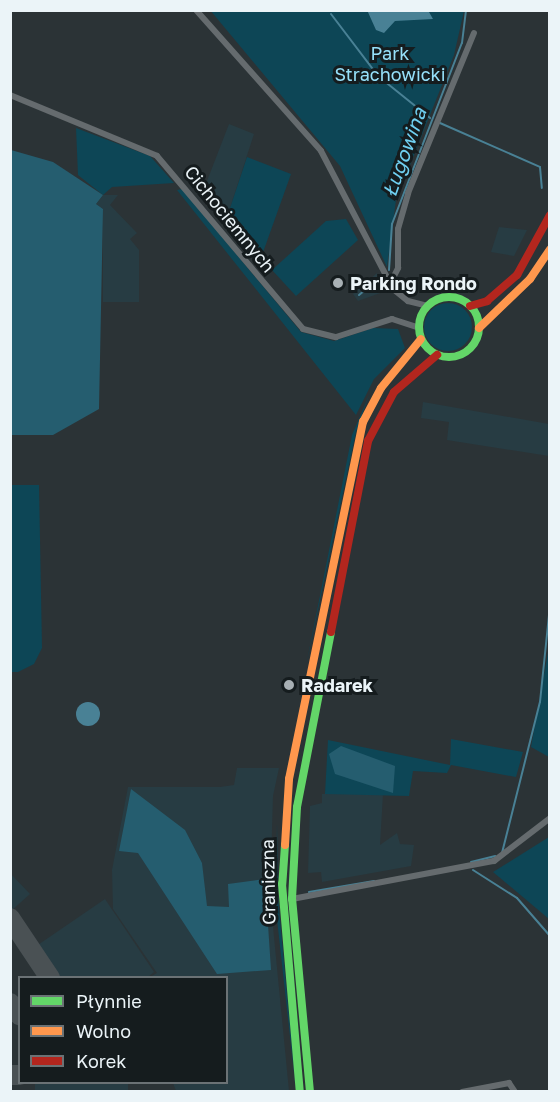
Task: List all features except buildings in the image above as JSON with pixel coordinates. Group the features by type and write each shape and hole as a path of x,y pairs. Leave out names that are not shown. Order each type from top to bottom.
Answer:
{"main road":[{"path":"549,215 517,275 486,302 471,306 450,297 428,306 419,328 421,339 437,355 461,355 471,349 479,328 530,279 549,249"},
{"path":"471,306 479,328"},
{"name":"Graniczna","path":"300,1092 282,864 289,779 363,422 381,388 421,339"},
{"name":"Graniczna","path":"310,1092 292,899 297,807 371,432 394,392 423,361 437,355"},
{"path":"311,674 323,677"}],"street":[{"path":"196,10 321,151 350,198 390,284 408,301 428,306"},
{"path":"390,284 398,268 398,229 408,193 474,33"},
{"name":"Cichociemnych","path":"10,94 121,136 160,158 303,329 336,337 392,319 419,328"},
{"path":"292,899 494,861 549,818"},
{"path":"462,1092 510,1083 515,1092"}],"shaded area":[{"path":"367,10 429,12 433,19 395,21 384,33 376,30"},
{"path":"229,124 254,134 226,220 202,194"},
{"path":"11,150 53,162 103,195 96,204 103,209 99,409 53,435 11,435"},
{"path":"103,195 118,195 110,205 137,233 130,239 139,250 139,302 103,302 103,209 96,204"},
{"path":"499,227 527,230 514,256 491,252"},
{"path":"377,273 383,292 358,301 353,294"},
{"path":"423,402 549,424 549,456 447,440 449,422 421,418"},
{"path":"88,702 97,705 100,714 97,723 88,726 79,723 76,714 79,705"},
{"path":"341,746 395,766 393,793 335,774 329,754"},
{"path":"237,768 279,768 273,796 270,896 289,1091 176,1091 173,1084 228,1084 228,976 152,976 157,973 113,909 112,870 128,787 234,785"},
{"path":"131,789 185,830 202,863 207,906 229,907 228,884 265,879 271,970 217,974 138,853 119,851"},
{"path":"322,794 383,794 380,845 397,833 400,844 414,845 411,866 322,882 321,872 308,873 310,806 322,803"},
{"path":"10,873 30,894 11,911 10,911"},
{"path":"105,899 154,972 149,976 44,976 29,951"},
{"path":"35,1084 128,1084 128,1091 35,1091"}],"green space":[{"name":"Park Strachowicki","path":"210,10 464,11 454,55 396,200 387,267 340,166"},
{"path":"76,128 150,156 174,183 112,187 103,195 78,175"},
{"path":"247,157 291,174 261,258 226,220"},
{"path":"182,189 301,332 334,341 373,328 398,329 405,348 374,379 356,415 177,190"},
{"path":"346,219 358,240 296,296 272,270 326,221"},
{"path":"448,303 465,310 472,327 465,344 448,351 431,344 424,327 431,310"},
{"path":"370,393 356,432 306,666 352,435"},
{"path":"11,485 39,485 42,648 34,664 18,672 10,672"},
{"path":"549,647 550,757 531,747"},
{"path":"451,739 523,752 516,777 451,765 447,773 413,771 409,796 325,794 328,740 450,765"},
{"path":"277,822 278,897 296,1091 276,910"},
{"path":"549,837 549,919 493,872"}],"waterway":[{"name":"Ługowina","path":"389,270 392,224 462,43 466,10"},
{"path":"331,14 378,76 430,118"},
{"path":"440,123 540,167 542,188"},
{"path":"359,295 374,283"},
{"path":"502,853 540,702 550,605"},
{"path":"471,862 495,856"},
{"path":"473,870 517,898 550,936"},
{"path":"309,892 374,881"}],"taxiway":[{"path":"10,918 49,976"},
{"path":"10,1003 18,1013"},
{"path":"10,1075 18,1075"}],"traffic: fast":[{"path":"449,297 466,302 474,310 479,327 474,344 466,352 449,357 432,352 424,344 419,327 424,310 432,302 449,297"},
{"path":"310,1092 292,899 297,807 331,632"},
{"path":"285,845 282,884 300,1092"}],"traffic: slow":[{"path":"479,328 530,279 550,249"},
{"path":"285,845 289,779 363,422 381,388 421,339"}],"traffic: jam":[{"path":"470,306 487,301 517,275 550,215"},
{"path":"331,632 368,441 394,392 437,355"}],"place":[{"name":"Parking Rondo","path":"338,283"},
{"name":"Radarek","path":"289,685"}]}
